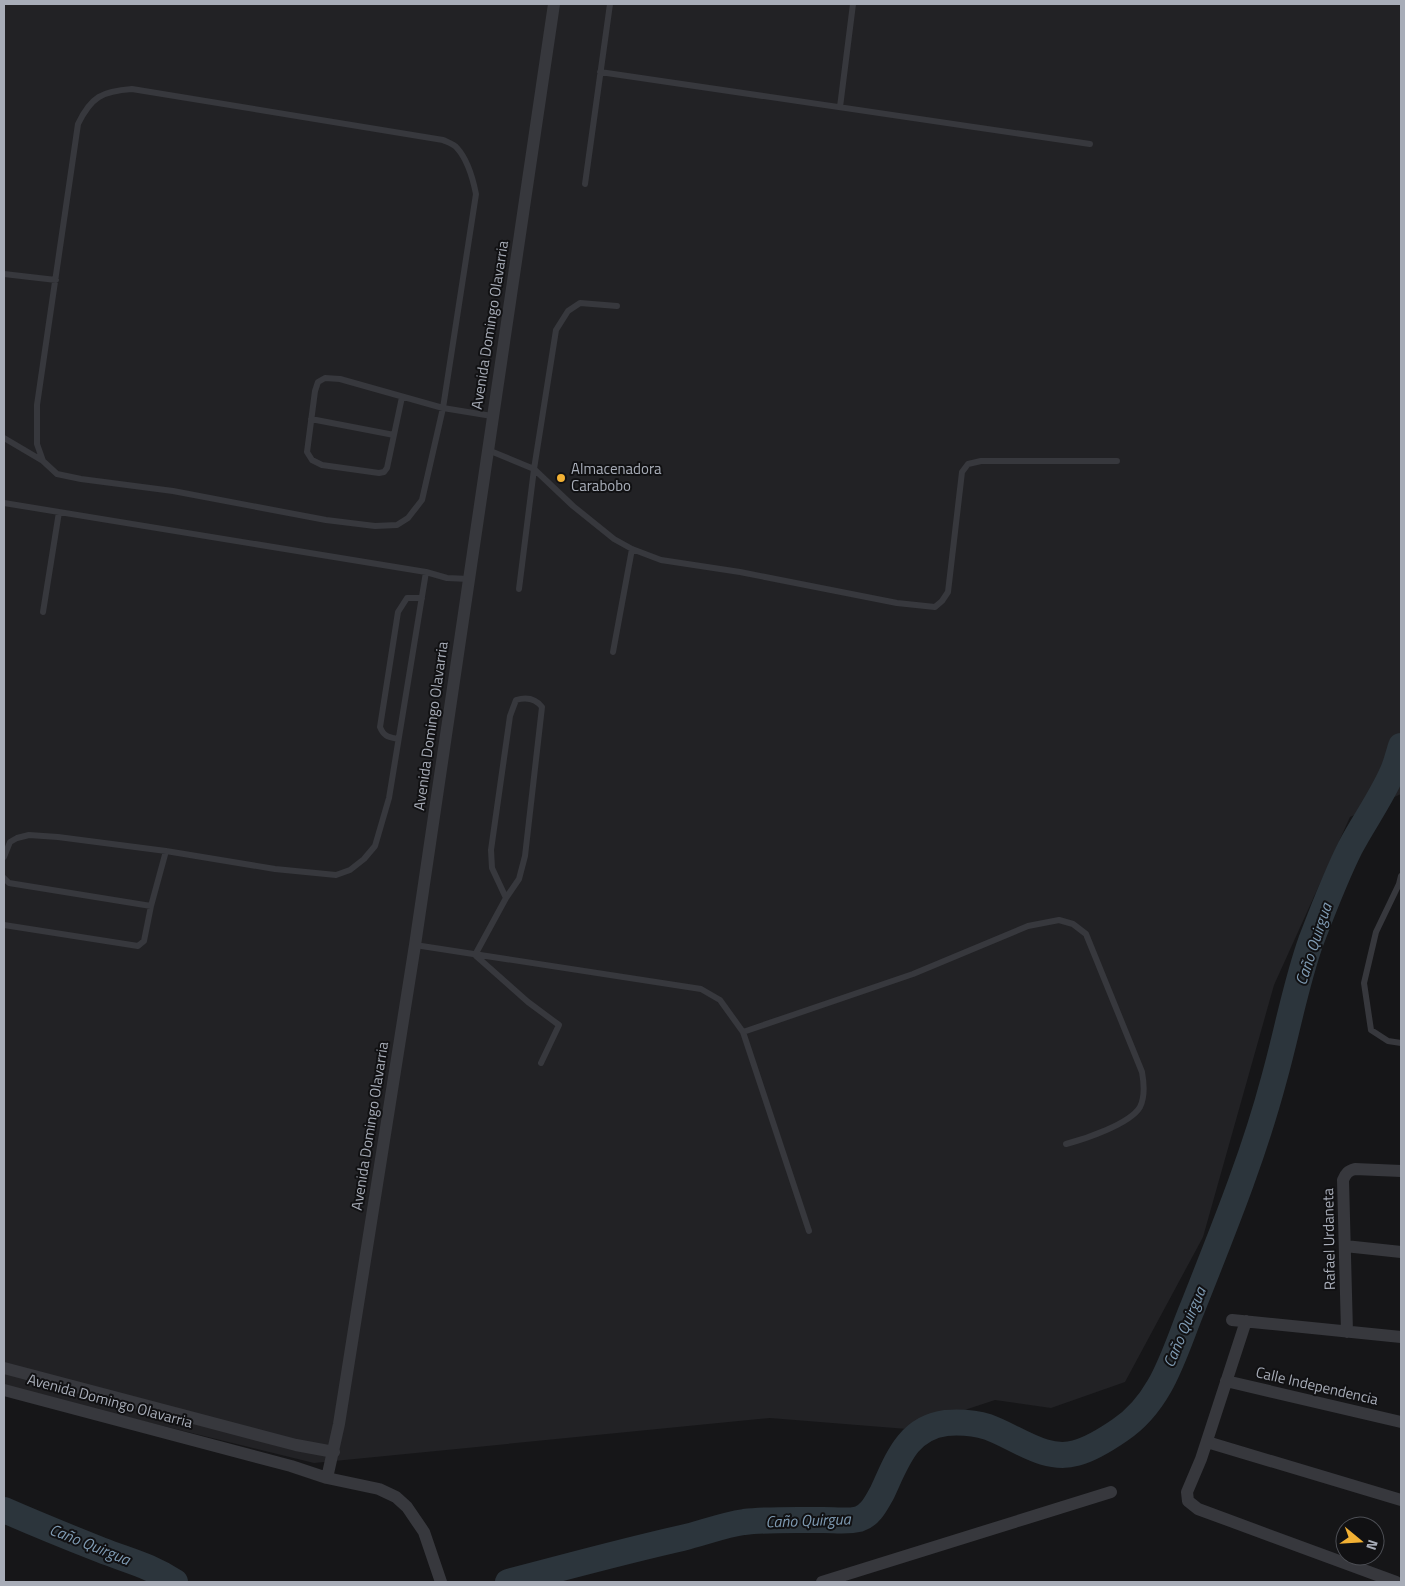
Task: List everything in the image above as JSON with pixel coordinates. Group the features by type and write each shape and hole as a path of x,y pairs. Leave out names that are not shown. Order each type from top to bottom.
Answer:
{"street":[{"name":"Avenida Domingo Olavarria","path":"4,1390 281,1463 327,1478 334,1452 415,945 554,4"},
{"name":"Rafael Urdaneta","path":"1347,1332 1343,1180 1345,1174 1349,1170 1355,1169 1401,1172"},
{"path":"1345,1246 1401,1252"},
{"path":"1232,1320 1401,1338"},
{"path":"1246,1321 1207,1442 1187,1492 1188,1502 1192,1506 1396,1582"},
{"name":"Avenida Domingo Olavarria","path":"4,1368 296,1445 334,1452"},
{"name":"Calle Independencia","path":"1226,1381 1401,1422"},
{"path":"1207,1442 1401,1500"},
{"path":"327,1478 379,1489 396,1496 407,1507 424,1532 441,1582"},
{"path":"822,1582 857,1576 1111,1492"}],"lane":[{"path":"585,184 610,4"},
{"path":"840,107 853,4"},
{"path":"600,72 1090,144"},
{"path":"4,438 43,461 57,474 173,491 326,520 375,526 397,525 408,518 422,500 444,408 476,194 474,182 465,159 456,147 443,140 132,89 113,90 97,98 86,108 78,124 37,405 37,444 43,461"},
{"path":"4,274 56,280"},
{"path":"519,589 534,469 556,330 568,311 580,303 617,306"},
{"path":"402,397 387,468 384,472 379,473 322,465 312,460 307,452 315,390 318,382 326,378 340,379 444,408 492,416"},
{"path":"311,419 394,435"},
{"path":"488,450 534,469 595,525 614,539 632,549 660,560 740,572 897,603 935,607 948,592 962,472 968,464 981,461 1117,461"},
{"path":"4,503 426,572 447,578 469,579"},
{"path":"43,612 59,512"},
{"path":"613,652 632,549"},
{"path":"4,857 10,842 29,835 166,851 275,870 336,875 350,870 364,859 375,846 388,798 426,572"},
{"path":"398,739 383,734 380,727 398,612 407,598 422,598"},
{"path":"475,955 506,898 519,879 525,856 542,707 538,702 524,697 516,700 510,716 491,850 492,868 506,898"},
{"path":"4,925 138,946 144,942 151,906 166,851"},
{"path":"1401,876 1376,932 1364,983 1371,1030 1388,1041 1401,1043"},
{"path":"4,878 10,883 151,906"},
{"path":"743,1032 913,974 1028,926 1059,920 1073,924 1086,934 1142,1072 1144,1086 1139,1108 1128,1118 1088,1138 1066,1144"},
{"path":"415,945 700,989 720,1000 743,1032 809,1231"},
{"path":"475,955 528,1002 559,1025 541,1063"}],"shaded area":[{"path":"4,4 1401,4 1401,794 1350,817 1274,985 1203,1237 1125,1382 1051,1408 995,1400 907,1429 770,1418 314,1463 4,1387"}],"waterway":[{"name":"Caño Quirgua","path":"508,1582 736,1523 774,1520 846,1521 859,1519 867,1515 875,1505 905,1448 913,1439 933,1426 957,1423 988,1427 1031,1447 1053,1454 1064,1455 1076,1453 1093,1446 1134,1419 1146,1405 1165,1376 1179,1343 1226,1224 1257,1138 1279,1062 1300,975 1311,941 1345,859 1395,767 1401,746"},
{"name":"Caño Quirgua","path":"4,1510 148,1567 175,1582"}],"place":[{"name":"Almacenadora Carabobo","path":"561,478"}]}
